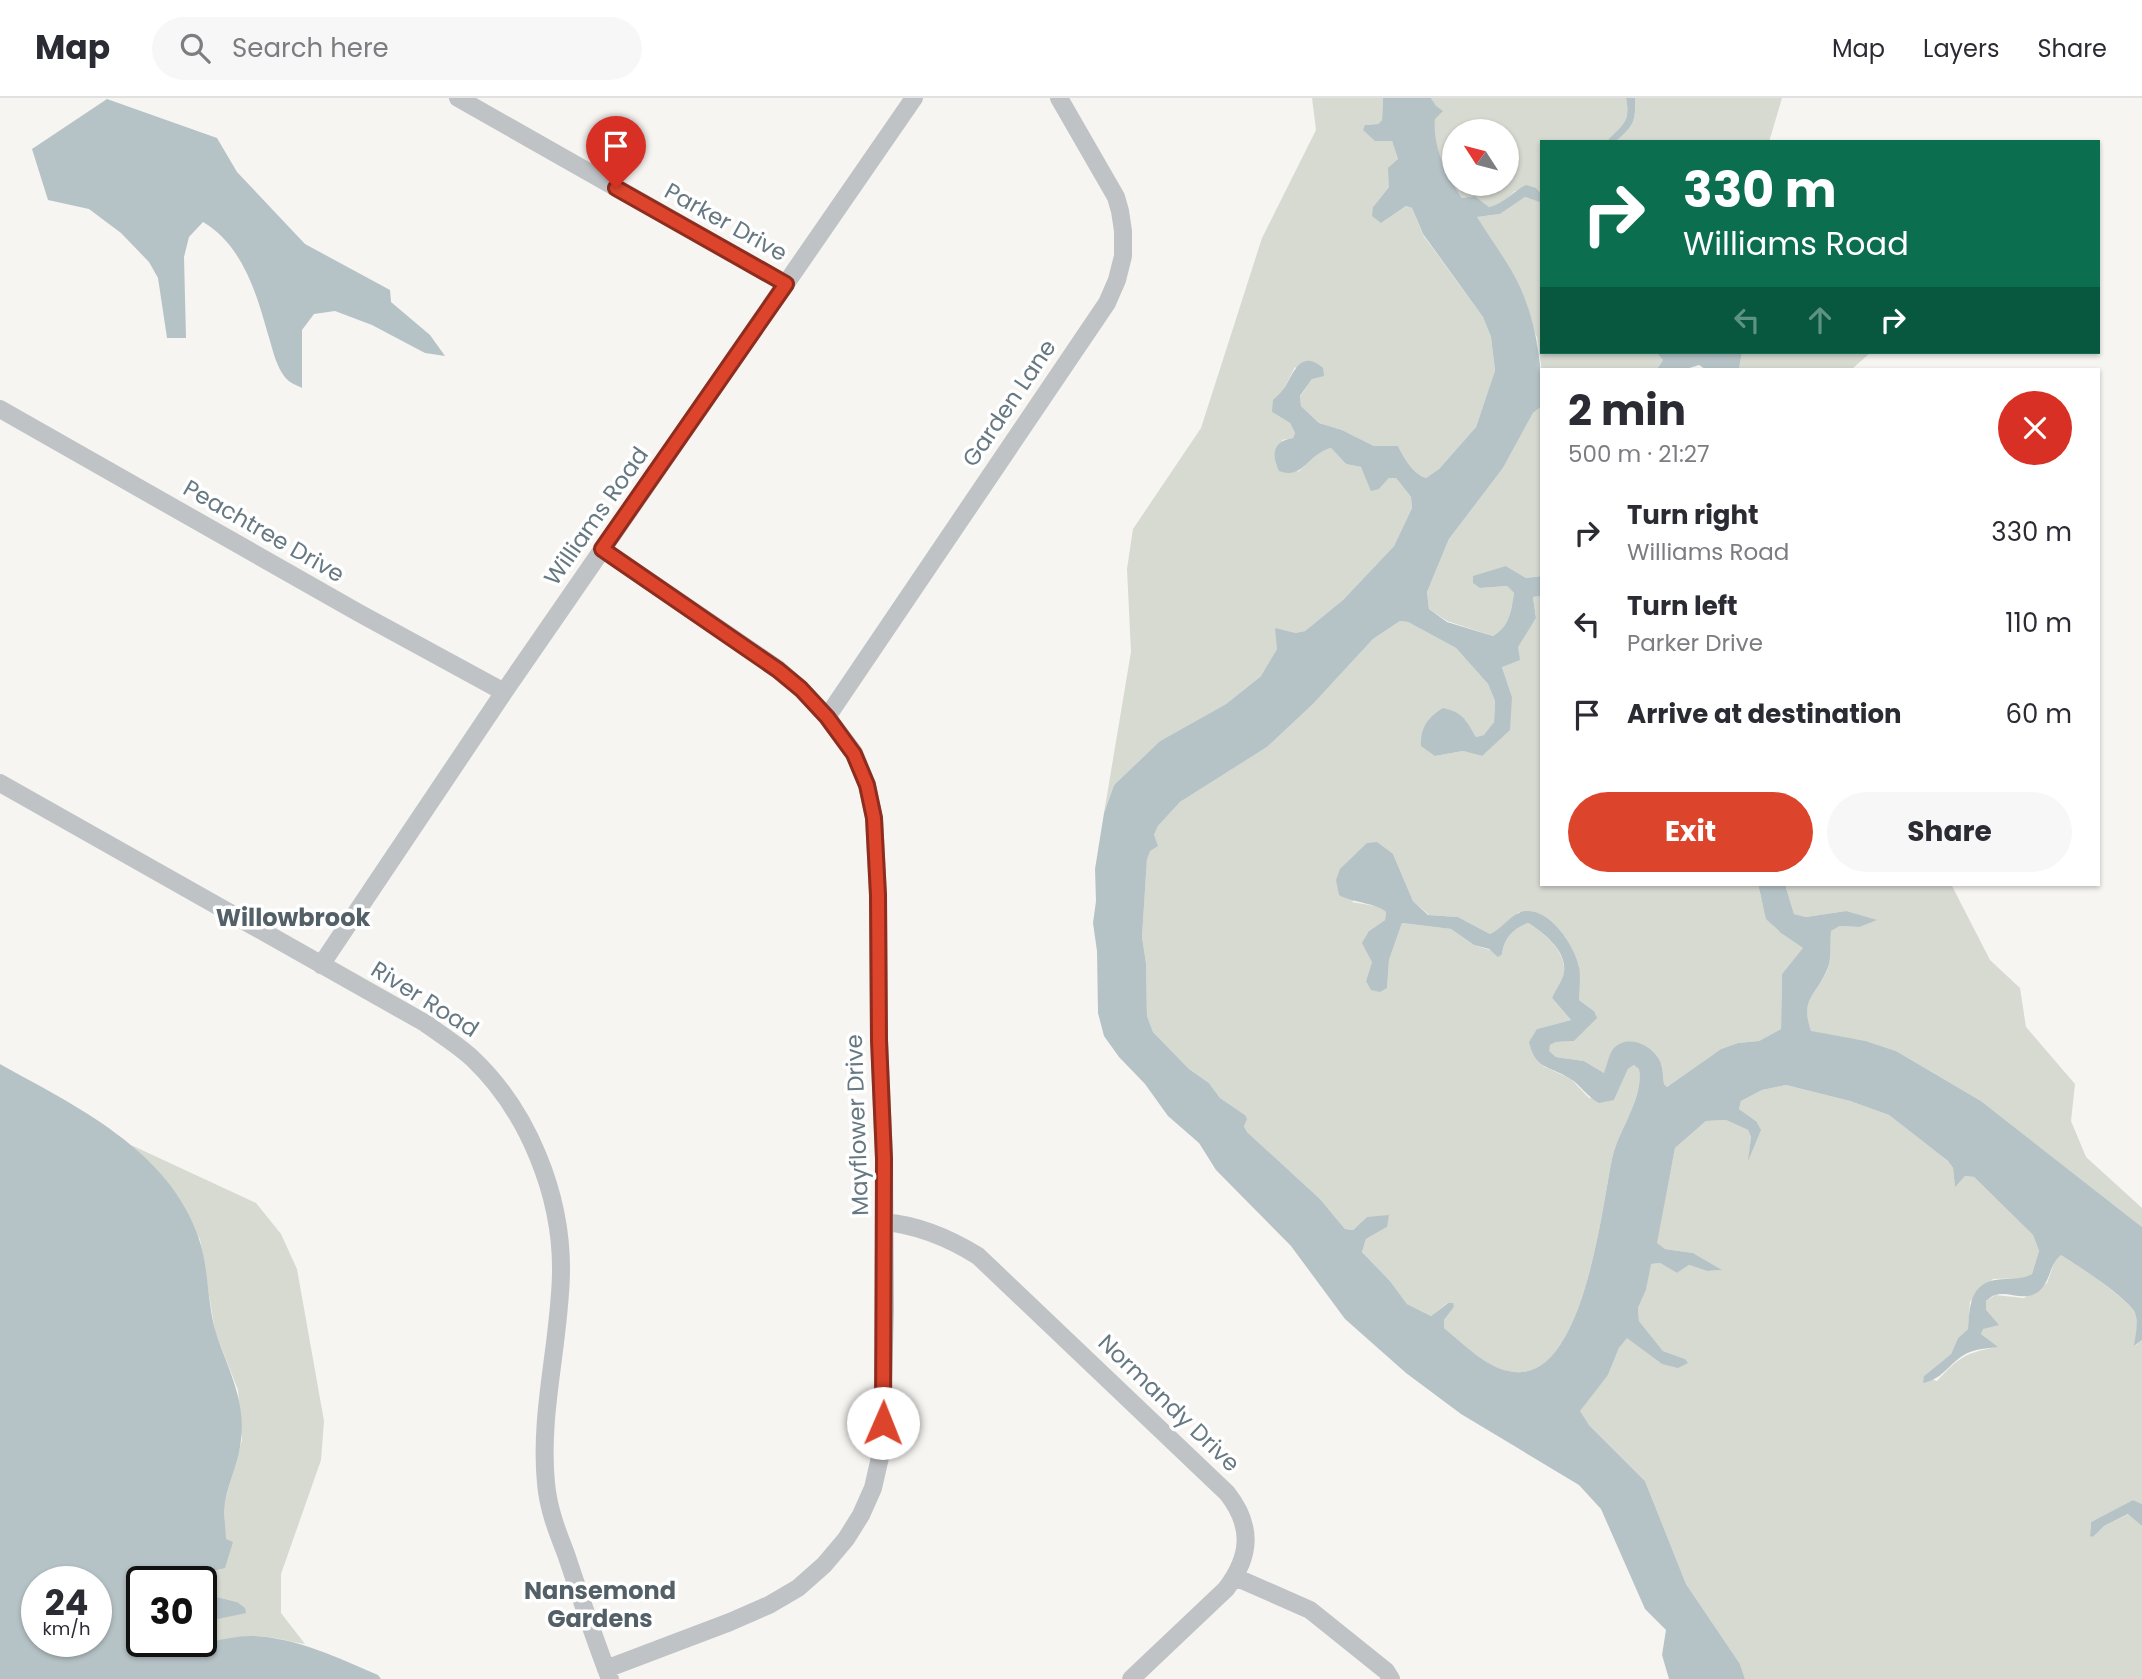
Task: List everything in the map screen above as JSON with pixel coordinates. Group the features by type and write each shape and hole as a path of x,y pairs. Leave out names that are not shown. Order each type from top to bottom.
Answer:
{"street":[{"name":"Parker Drive","path":"458,98 786,284"},
{"name":"Williams Road","path":"321,965 504,692 914,98"},
{"name":"Garden Lane","path":"827,717 1107,303 1117,280 1123,256 1123,231 1116,197 1059,98"},
{"name":"Peachtree Drive","path":"0,409 335,600 504,692"},
{"name":"Mayflower Drive","path":"602,549 778,670 801,689 827,717 854,754 867,785 874,818 878,895 884,1222 881,1453 873,1488 861,1515 846,1539 824,1565 798,1588 750,1614 608,1674"},
{"name":"River Road","path":"0,783 425,1023 470,1056 504,1095 524,1126 540,1160 554,1204 561,1272 544,1447 546,1485 554,1523 608,1674"},
{"name":"Normandy Drive","path":"884,1222 925,1229 953,1240 978,1256 1236,1504 1244,1521 1247,1539 1235,1577 1226,1589 1131,1679"},
{"path":"1235,1577 1310,1610 1386,1671 1391,1679"}],"shaded area":[{"path":"1312,98 1383,98 1382,120 1378,124 1365,125 1392,141 1398,159 1389,187 1373,207 1381,223 1406,206 1412,208 1423,235 1483,317 1491,337 1495,372 1476,427 1439,469 1426,478 1413,469 1398,446 1374,446 1342,430 1319,423 1301,406 1300,397 1312,379 1295,367 1272,412 1290,423 1295,433 1293,438 1282,440 1298,472 1320,451 1331,448 1346,464 1361,467 1379,489 1389,478 1396,478 1411,497 1412,508 1394,546 1343,600 1305,631 1295,633 1277,649 1262,675 1226,704 1160,741 1114,785 1104,813 1131,652 1127,569 1133,529 1201,428 1262,238 1316,130"},
{"path":"1383,98 1431,98 1443,111 1435,119 1436,140 1442,160 1442,196 1475,196 1489,207 1510,196 1519,196 1519,190 1526,185 1540,192 1540,202 1525,197 1500,214 1477,217 1511,269 1531,316 1540,368 1540,408 1533,413 1503,468 1449,539 1427,592 1429,609 1447,622 1493,636 1506,623 1514,593 1507,586 1480,588 1473,583 1473,576 1506,566 1526,578 1540,576 1540,596 1533,597 1536,618 1518,647 1520,660 1502,667 1512,697 1510,730 1482,756 1463,751 1435,756 1421,746 1426,724 1443,708 1464,718 1476,737 1484,735 1494,722 1495,701 1488,684 1456,648 1408,622 1400,621 1373,639 1313,704 1267,747 1180,802 1158,826 1154,835 1158,846 1150,851 1147,859 1142,937 1146,963 1147,1016 1153,1032 1189,1069 1209,1083 1220,1098 1245,1115 1247,1119 1244,1126 1247,1132 1320,1199 1345,1229 1353,1230 1367,1217 1389,1215 1387,1227 1366,1239 1362,1252 1390,1281 1407,1304 1431,1316 1448,1303 1453,1303 1454,1307 1444,1320 1444,1328 1477,1356 1495,1367 1515,1372 1539,1367 1558,1348 1573,1320 1586,1286 1612,1159 1638,1092 1639,1069 1634,1065 1628,1069 1614,1100 1599,1103 1573,1081 1544,1066 1535,1057 1529,1042 1537,1029 1571,1020 1552,998 1563,975 1562,957 1547,937 1528,923 1510,935 1498,957 1489,949 1474,945 1451,929 1402,923 1389,960 1387,988 1380,992 1371,990 1366,981 1372,962 1362,943 1369,931 1385,920 1386,912 1339,895 1336,880 1340,869 1367,843 1377,842 1393,854 1413,901 1428,915 1458,917 1490,934 1521,912 1531,911 1549,920 1565,937 1576,958 1580,971 1579,1000 1594,1011 1597,1018 1574,1041 1556,1042 1550,1045 1549,1051 1556,1057 1584,1061 1604,1073 1614,1048 1621,1043 1636,1042 1655,1054 1662,1067 1664,1084 1667,1087 1721,1049 1738,1043 1759,1041 1781,1029 1782,974 1803,948 1766,919 1758,886 1786,886 1794,914 1806,917 1846,911 1877,920 1859,927 1840,926 1831,931 1829,966 1808,1005 1811,1031 1866,1041 1896,1051 1981,1101 2142,1227 2142,1340 2134,1346 2137,1321 2131,1307 2101,1282 2061,1255 2038,1292 2027,1296 1995,1295 1986,1301 1986,1310 1999,1325 1983,1329 1981,1334 1998,1347 1963,1355 1937,1378 1923,1383 1924,1376 1951,1354 1958,1338 1968,1329 1972,1301 1979,1288 1994,1280 2023,1278 2032,1274 2039,1251 2033,1235 1974,1177 1965,1176 1955,1187 1953,1168 1948,1161 1889,1115 1850,1101 1786,1085 1762,1090 1741,1101 1739,1109 1756,1121 1761,1130 1748,1161 1751,1137 1748,1130 1726,1120 1706,1121 1675,1148 1657,1243 1665,1249 1693,1253 1722,1270 1707,1271 1689,1265 1677,1273 1660,1263 1651,1264 1646,1290 1638,1308 1639,1321 1663,1351 1685,1359 1688,1363 1678,1368 1662,1364 1627,1338 1619,1348 1608,1375 1580,1411 1589,1425 1645,1481 1686,1584 1740,1664 1745,1679 1669,1679 1662,1655 1666,1630 1645,1609 1601,1509 1579,1485 1461,1414 1406,1373 1345,1319 1291,1246 1216,1170 1199,1143 1168,1116 1145,1084 1119,1057 1104,1036 1098,1013 1097,951 1093,923 1096,901 1095,869 1104,813 1114,785 1160,741 1226,704 1261,676 1277,649 1275,628 1295,633 1305,631 1343,600 1394,546 1412,508 1411,497 1396,478 1389,478 1379,489 1371,491 1361,467 1346,464 1331,448 1316,455 1294,472 1279,471 1275,459 1276,449 1281,442 1293,438 1295,433 1290,423 1272,412 1273,400 1284,389 1299,365 1309,361 1315,363 1323,368 1324,376 1312,379 1300,396 1301,406 1319,423 1342,430 1374,446 1398,446 1413,469 1426,478 1439,469 1476,427 1495,371 1491,337 1483,317 1423,234 1412,208 1406,206 1381,223 1372,216 1373,207 1389,187 1388,168 1398,159 1392,141 1375,141 1363,130 1365,125 1378,124 1382,120"},
{"path":"1431,98 1626,98 1627,113 1624,123 1608,140 1540,140 1540,192 1536,188 1519,190 1519,119 1442,119 1442,161 1434,136 1435,112"},
{"path":"1626,98 1635,98 1632,123 1617,140 1608,140 1621,127 1626,118"},
{"path":"1635,98 1782,98 1770,140 1617,140 1632,123"},
{"path":"107,99 217,138 237,172 305,244 390,290 391,302 430,335 445,356 425,353 372,325 335,311 314,314 302,330 302,388 292,383 278,366 258,300 245,270 227,243 203,222 189,237 184,257 186,338 167,338 158,278 149,262 121,233 89,209 48,200 32,149"},
{"path":"1475,196 1510,196 1500,205 1489,207"},
{"path":"1525,197 1540,202 1540,354 1658,354 1663,360 1658,368 1541,368 1537,337 1477,217 1500,214"},
{"path":"1658,354 1742,354 1739,368 1704,368 1699,365 1689,368 1658,368 1663,360"},
{"path":"1742,354 1869,354 1853,368 1739,368"},
{"path":"1540,408 1540,576 1526,578 1506,566 1480,588 1507,586 1514,593 1506,623 1493,636 1447,621 1429,609 1427,592 1449,539 1503,468 1533,413"},
{"path":"1540,596 1540,886 1758,886 1771,923 1804,948 1782,974 1781,1029 1759,1041 1738,1043 1721,1049 1667,1087 1657,1057 1604,1073 1584,1061 1556,1057 1548,1051 1550,1045 1556,1042 1574,1041 1594,1011 1579,1000 1579,966 1565,937 1519,912 1498,931 1490,934 1458,917 1429,915 1413,901 1393,854 1352,902 1381,907 1386,912 1385,920 1369,931 1372,962 1366,981 1387,988 1389,960 1402,923 1451,929 1474,945 1502,954 1510,935 1528,923 1547,937 1558,950 1564,964 1564,972 1552,998 1571,1020 1537,1029 1543,1066 1571,1079 1589,1098 1614,1100 1628,1069 1634,1065 1639,1068 1638,1091 1615,1148 1586,1286 1573,1320 1558,1348 1539,1367 1515,1372 1486,1362 1444,1328 1444,1320 1454,1307 1447,1303 1431,1316 1407,1304 1390,1281 1362,1252 1366,1239 1387,1227 1367,1217 1353,1230 1345,1229 1320,1199 1247,1132 1244,1126 1245,1115 1220,1098 1209,1083 1189,1069 1153,1032 1147,1016 1146,963 1142,937 1147,858 1158,826 1180,802 1267,747 1313,704 1373,639 1400,621 1408,622 1456,648 1488,684 1495,701 1494,722 1485,735 1476,737 1465,719 1435,756 1463,751 1482,756 1512,697 1502,667 1536,618 1533,597"},
{"path":"1786,886 1952,886 1990,960 2020,988 2026,1027 2075,1084 2071,1121 2086,1157 2142,1208 2142,1227 1981,1101 1896,1051 1866,1041 1811,1032 1808,1005 1829,967 1831,931 1840,926 1859,927 1846,911 1806,917 1794,914"},
{"path":"0,1064 88,1114 117,1134 166,1180 185,1208 199,1239 213,1322 235,1385 241,1412 240,1448 224,1506 226,1539 233,1542 225,1568 126,1566 126,1657 217,1657 217,1640 254,1636 318,1650 378,1675 381,1679 0,1679"},
{"path":"1786,1085 1850,1101 1889,1115 1948,1161 1953,1168 1955,1186 1965,1176 1974,1177 2033,1235 2039,1251 2032,1274 2026,1278 1993,1279 1970,1302 1968,1329 1958,1338 1951,1354 1924,1376 1937,1381 1963,1357 1997,1347 1981,1334 1986,1301 1995,1295 2024,1298 2047,1283 2056,1258 2061,1254 2112,1291 2135,1313 2135,1346 2142,1340 2142,1504 2133,1500 2091,1522 2090,1535 2093,1537 2104,1526 2129,1514 2142,1526 2142,1679 1745,1679 1740,1664 1686,1584 1645,1481 1589,1425 1579,1411 1608,1375 1619,1348 1627,1337 1662,1364 1685,1359 1663,1351 1639,1321 1638,1308 1646,1290 1650,1264 1660,1263 1677,1273 1689,1265 1707,1271 1721,1270 1693,1253 1665,1249 1656,1243 1675,1148 1706,1121 1726,1120 1748,1130 1751,1137 1749,1158 1756,1121 1739,1109 1741,1101 1762,1090"},
{"path":"131,1145 256,1203 281,1234 297,1269 324,1421 321,1460 281,1574 281,1613 305,1644 258,1636 217,1640 217,1619 237,1602 217,1597 217,1566 204,1566 226,1539 224,1505 242,1440 238,1390 215,1331 200,1239"},
{"path":"2133,1500 2142,1504 2142,1526 2128,1514 2104,1526 2093,1537 2090,1536 2091,1522"},
{"path":"217,1597 237,1602 245,1608 246,1613 218,1619"}],"district":[{"name":"Willowbrook","path":"293,918"},
{"name":"Nansemond Gardens","path":"600,1605"}],"route":[{"path":"616,188 786,284 602,549 778,670 801,689 827,717 854,754 867,785 874,818 878,895 879,1040 884,1159 883,1423"}]}
